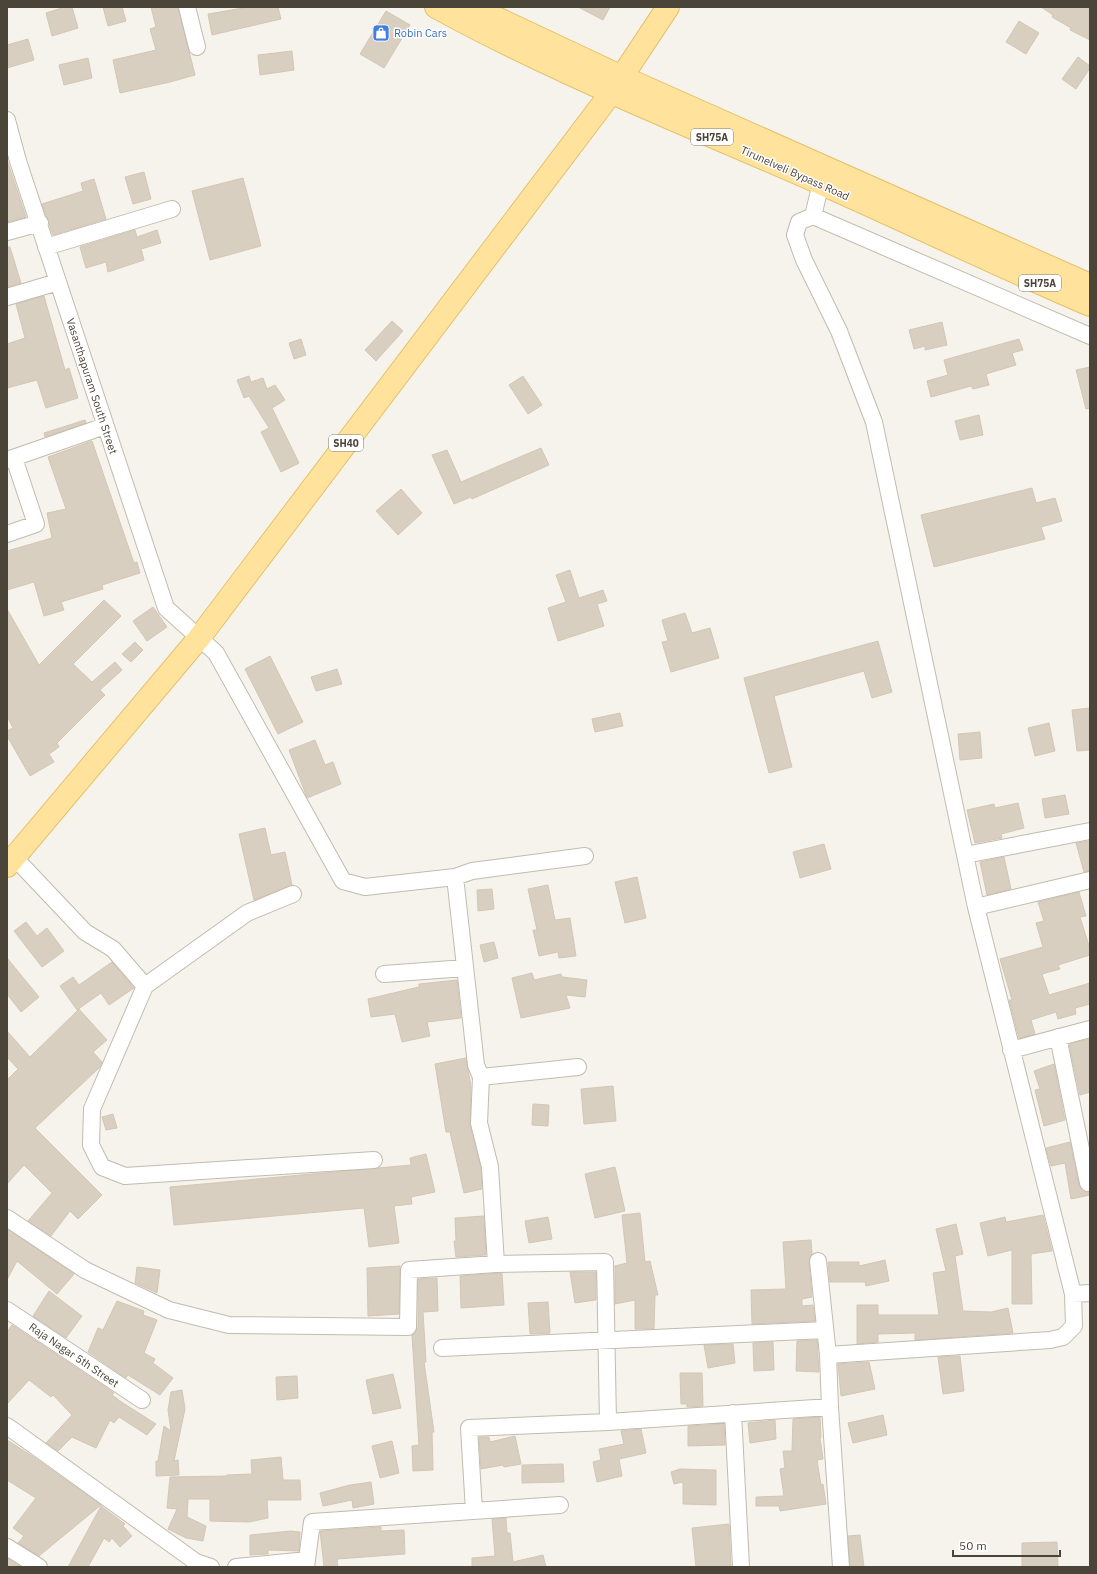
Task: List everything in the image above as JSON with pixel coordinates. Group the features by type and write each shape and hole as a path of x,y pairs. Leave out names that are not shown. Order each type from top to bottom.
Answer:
{"main road":[{"name":"Tirunelveli Bypass Road","path":"436,7 494,39 616,85 820,183 990,262 1090,305"},
{"path":"473,7 616,85"},
{"name":"SH40","path":"10,861 199,638 616,85 668,7"},
{"name":"SH75A","path":"616,85 1002,246 1090,285"}],"street":[{"path":"187,7 197,47"},
{"name":"Vasanthapuram South Street","path":"7,120 12,163 40,223 46,247 166,608 216,653 343,881 365,887 455,877 472,871 585,856"},
{"path":"813,216 820,183"},
{"path":"46,247 172,209"},
{"path":"828,1355 1050,1340 1062,1337 1074,1326 1073,1294 1011,1050 964,856 874,422 839,331 804,260 795,235 799,222 805,218 813,216 1090,336"},
{"path":"7,232 40,223"},
{"path":"7,296 58,282"},
{"path":"7,534 36,524 11,459 105,426"},
{"path":"964,856 1090,831"},
{"path":"10,861 85,932 113,949 144,986"},
{"path":"455,877 476,1065 481,1076 479,1123 490,1167 496,1264"},
{"path":"976,907 1090,880"},
{"path":"293,894 247,913 144,986 92,1109 91,1145 102,1167 125,1176 374,1160"},
{"path":"384,974 465,968"},
{"path":"1011,1050 1090,1029"},
{"path":"1058,1037 1088,1183"},
{"path":"481,1076 578,1067"},
{"path":"7,1218 85,1270 99,1277 169,1310 229,1325 408,1327 409,1270 496,1264 605,1262 605,1341 608,1422"},
{"path":"818,1261 828,1355 830,1408 841,1567"},
{"path":"1073,1294 1090,1293"},
{"name":"Raja Nagar 5th Street","path":"7,1310 142,1400"},
{"path":"442,1348 825,1330"},
{"path":"474,1511 469,1428 608,1422 830,1408"},
{"path":"733,1413 741,1567"},
{"path":"7,1426 196,1562 211,1567"},
{"path":"236,1567 306,1563 312,1522 560,1505"},
{"path":"7,1547 40,1567"}],"building":[{"path":"65,7 72,7 78,28 52,36 46,13"},
{"path":"103,7 122,7 126,21 108,26"},
{"path":"151,7 178,7 195,75 120,93 113,60 156,50 150,29 156,27"},
{"path":"249,7 278,7 281,19 212,35 208,14"},
{"path":"578,7 610,7 603,20"},
{"path":"1041,7 1090,7 1090,40 1070,30 1071,28 1052,17 1053,15"},
{"path":"386,11 410,25 384,68 360,54"},
{"path":"1019,21 1039,33 1026,54 1006,42"},
{"path":"28,39 34,60 7,68 7,45"},
{"path":"292,51 294,70 260,75 258,55"},
{"path":"1078,57 1090,66 1090,68 1076,89 1062,79"},
{"path":"88,58 92,78 64,85 59,65"},
{"path":"7,160 26,217 7,222"},
{"path":"144,172 151,199 133,204 125,177"},
{"path":"243,178 261,246 210,260 192,191"},
{"path":"94,179 106,219 53,235 42,204 83,191 81,183"},
{"path":"135,230 137,237 157,230 161,243 141,249 144,260 108,272 106,262 86,268 80,247"},
{"path":"7,247 10,247 21,283 7,287"},
{"path":"44,296 65,370 69,368 78,398 46,408 37,380 7,388 7,344 25,338 16,304"},
{"path":"392,321 403,331 376,361 365,350"},
{"path":"942,322 947,345 925,350 925,346 914,349 909,330"},
{"path":"301,339 306,355 294,359 289,343"},
{"path":"1019,339 1023,350 1012,353 1016,365 986,374 989,385 973,389 971,386 931,397 927,381 948,375 944,360"},
{"path":"1090,367 1090,408 1086,409 1076,370"},
{"path":"249,376 251,382 263,378 267,389 275,385 285,400 272,408 299,463 281,472 261,432 269,428 249,396 244,398 237,380"},
{"path":"523,376 542,405 528,414 509,385"},
{"path":"979,415 983,435 960,440 955,421"},
{"path":"85,420 86,423 45,437 44,433"},
{"path":"92,441 134,563 137,562 140,573 102,585 103,589 61,602 64,610 44,616 34,582 7,590 7,551 52,538 47,513 66,509 48,457"},
{"path":"541,448 549,465 472,499 471,497 454,504 432,455 447,450 461,482"},
{"path":"1032,488 1036,503 1055,498 1062,521 1041,527 1045,539 934,567 921,515"},
{"path":"401,489 422,513 398,535 376,511"},
{"path":"570,570 579,598 603,590 607,601 597,604 604,626 558,641 548,608 566,602 556,575"},
{"path":"104,600 121,616 73,664 92,682 115,662 122,670 100,690 105,695 57,743 59,747 49,754 54,762 30,776 7,736 7,731 13,728 7,716 7,609 39,665"},
{"path":"153,607 167,627 147,641 133,621"},
{"path":"685,613 692,633 710,628 719,658 671,672 662,642 668,641 662,620"},
{"path":"878,641 892,692 872,698 864,671 774,696 792,767 769,773 744,678"},
{"path":"135,642 143,650 131,662 122,654"},
{"path":"270,656 303,722 278,734 245,669"},
{"path":"337,669 342,684 316,691 311,677"},
{"path":"1090,708 1090,750 1077,751 1072,710"},
{"path":"620,713 623,726 595,732 592,719"},
{"path":"1049,723 1055,751 1035,756 1028,728"},
{"path":"980,732 982,758 960,760 958,734"},
{"path":"315,740 325,765 333,762 341,784 307,798 289,750"},
{"path":"1065,795 1069,814 1045,818 1042,799"},
{"path":"1018,803 1024,828 1001,834 1002,838 975,843 967,810 994,804 995,808"},
{"path":"265,828 271,855 285,852 292,885 254,900 239,834"},
{"path":"1090,841 1090,871 1084,872 1076,843"},
{"path":"824,844 831,869 800,878 793,852"},
{"path":"1004,857 1011,889 987,895 980,862"},
{"path":"637,877 646,918 625,923 615,882"},
{"path":"548,885 555,920 570,918 576,956 559,958 558,952 539,956 533,930 537,930 528,889"},
{"path":"492,889 494,909 478,911 477,890"},
{"path":"1079,892 1086,916 1080,917 1090,949 1090,955 1058,965 1060,969 1042,974 1049,995 1090,983 1090,1004 1075,1008 1076,1014 1058,1019 1056,1012 1031,1020 1035,1034 1019,1038 1009,1000 1012,1000 1000,959 1043,947 1036,923 1044,921 1038,902"},
{"path":"26,922 37,936 47,928 64,951 42,967 14,931"},
{"path":"494,942 498,958 484,962 480,945"},
{"path":"7,958 39,997 21,1012 7,994"},
{"path":"112,962 134,988 109,1005 101,993 77,1010 60,986 73,977 79,985"},
{"path":"532,973 534,980 561,974 562,977 587,980 585,997 566,995 570,1008 521,1018 512,978"},
{"path":"457,980 461,1018 427,1022 430,1036 402,1042 395,1014 371,1017 368,999 419,987 419,984"},
{"path":"79,1009 107,1040 93,1052 102,1062 99,1068 35,1128 102,1195 78,1219 70,1211 51,1236 28,1221 52,1193 24,1165 7,1184 7,1080 18,1069 7,1057 7,1031 30,1057"},
{"path":"1090,1039 1090,1092 1080,1095 1069,1044"},
{"path":"466,1058 471,1087 470,1125 481,1168 482,1189 464,1193 450,1132 446,1132 435,1064"},
{"path":"1054,1064 1065,1120 1044,1126 1035,1090 1040,1089 1034,1071"},
{"path":"613,1086 616,1121 584,1124 581,1089"},
{"path":"533,1104 549,1105 548,1126 532,1125"},
{"path":"113,1114 117,1128 106,1130 102,1117"},
{"path":"1070,1142 1079,1185 1085,1192 1090,1192 1090,1195 1071,1199 1065,1163 1051,1166 1046,1148"},
{"path":"426,1154 435,1192 411,1197 412,1204 394,1206 399,1243 369,1247 364,1208 174,1225 170,1187 411,1165 410,1158"},
{"path":"615,1167 625,1211 595,1218 585,1174"},
{"path":"640,1213 645,1262 650,1261 658,1295 655,1295 654,1329 635,1329 635,1300 615,1304 615,1266 627,1263 622,1215"},
{"path":"1043,1215 1052,1251 1031,1254 1032,1304 1012,1304 1012,1250 988,1256 980,1223 1005,1217 1006,1222"},
{"path":"484,1216 486,1255 456,1257 454,1241 456,1241 455,1218"},
{"path":"548,1217 552,1239 529,1243 525,1221"},
{"path":"956,1224 963,1254 955,1256 963,1311 991,1312 1008,1308 1013,1333 915,1340 915,1333 878,1334 878,1342 857,1344 857,1305 878,1305 878,1315 939,1315 933,1273 946,1271 936,1229"},
{"path":"7,1229 74,1274 57,1294 17,1261 7,1280"},
{"path":"811,1240 812,1253 809,1262 812,1297 802,1299 802,1306 813,1305 815,1321 752,1324 751,1290 786,1289 783,1242"},
{"path":"885,1260 889,1281 866,1286 865,1282 830,1282 828,1262 859,1262 859,1266"},
{"path":"400,1266 399,1314 368,1316 367,1268"},
{"path":"137,1267 160,1270 157,1293 135,1283"},
{"path":"570,1272 596,1272 596,1300 575,1303"},
{"path":"502,1273 504,1305 461,1308 460,1276"},
{"path":"437,1278 438,1311 423,1312 426,1362 424,1362 434,1432 432,1432 433,1470 413,1471 412,1446 419,1445 412,1335 418,1327 418,1279"},
{"path":"49,1291 82,1316 66,1338 33,1316"},
{"path":"117,1301 144,1311 143,1315 157,1320 144,1353 155,1359 153,1363 173,1378 160,1395 128,1375 126,1378 88,1352 98,1328 103,1330"},
{"path":"548,1302 550,1333 530,1334 528,1303"},
{"path":"12,1325 114,1393 112,1395 156,1424 147,1435 119,1417 114,1423 110,1420 96,1448 72,1437 58,1451 46,1443 72,1415 53,1395 51,1397 29,1380 7,1404 7,1332"},
{"path":"817,1340 819,1372 796,1371 797,1341"},
{"path":"773,1342 774,1370 754,1371 753,1343"},
{"path":"733,1344 735,1363 708,1368 704,1345"},
{"path":"960,1356 964,1391 943,1394 938,1357"},
{"path":"869,1362 875,1389 841,1396 838,1364"},
{"path":"680,1373 702,1373 703,1406 687,1407 687,1404 681,1404"},
{"path":"393,1374 401,1408 373,1414 366,1380"},
{"path":"297,1376 298,1398 277,1400 276,1377"},
{"path":"182,1390 185,1409 174,1461 178,1460 179,1475 156,1476 156,1461 158,1461 164,1426 171,1431 168,1410 171,1392"},
{"path":"883,1415 887,1435 853,1443 848,1423"},
{"path":"820,1417 820,1438 823,1459 817,1460 826,1504 780,1511 779,1506 756,1506 756,1497 784,1496 780,1469 785,1468 783,1451 792,1451 793,1419"},
{"path":"775,1420 776,1439 750,1443 748,1423"},
{"path":"724,1424 725,1445 688,1446 688,1426"},
{"path":"641,1429 646,1453 619,1459 622,1476 597,1482 593,1462 601,1460 599,1449 624,1444 621,1431"},
{"path":"515,1436 521,1464 504,1467 503,1465 481,1469 479,1437 489,1437 490,1442"},
{"path":"7,1440 101,1505 39,1556 18,1543 24,1536 13,1528 36,1498 7,1480"},
{"path":"392,1441 399,1473 380,1478 372,1446"},
{"path":"281,1457 283,1480 300,1480 301,1500 267,1500 268,1518 249,1522 210,1521 210,1499 188,1499 187,1517 206,1526 203,1541 186,1538 168,1529 177,1509 167,1508 170,1477 252,1474 251,1460"},
{"path":"563,1464 564,1482 522,1483 522,1465"},
{"path":"680,1469 716,1470 716,1505 683,1504 683,1482 674,1484 671,1472"},
{"path":"371,1482 374,1504 353,1508 352,1500 323,1506 320,1493 350,1485"},
{"path":"101,1506 125,1524 123,1526 132,1536 120,1547 112,1538 109,1542 104,1538 88,1567 68,1567"},
{"path":"506,1518 507,1533 510,1533 513,1562 543,1555 546,1567 472,1567 472,1558 495,1556 492,1519"},
{"path":"729,1524 731,1567 696,1567 692,1528"},
{"path":"381,1527 381,1531 404,1530 405,1554 337,1559 338,1567 324,1567 320,1531"},
{"path":"291,1531 300,1532 299,1551 268,1550 268,1554 250,1555 250,1535"},
{"path":"860,1535 864,1567 850,1567 848,1536"},
{"path":"1057,1542 1058,1567 1022,1567 1022,1543"},
{"path":"7,1558 21,1567 7,1567"}],"place":[{"name":"Robin Cars","path":"381,33"}]}
